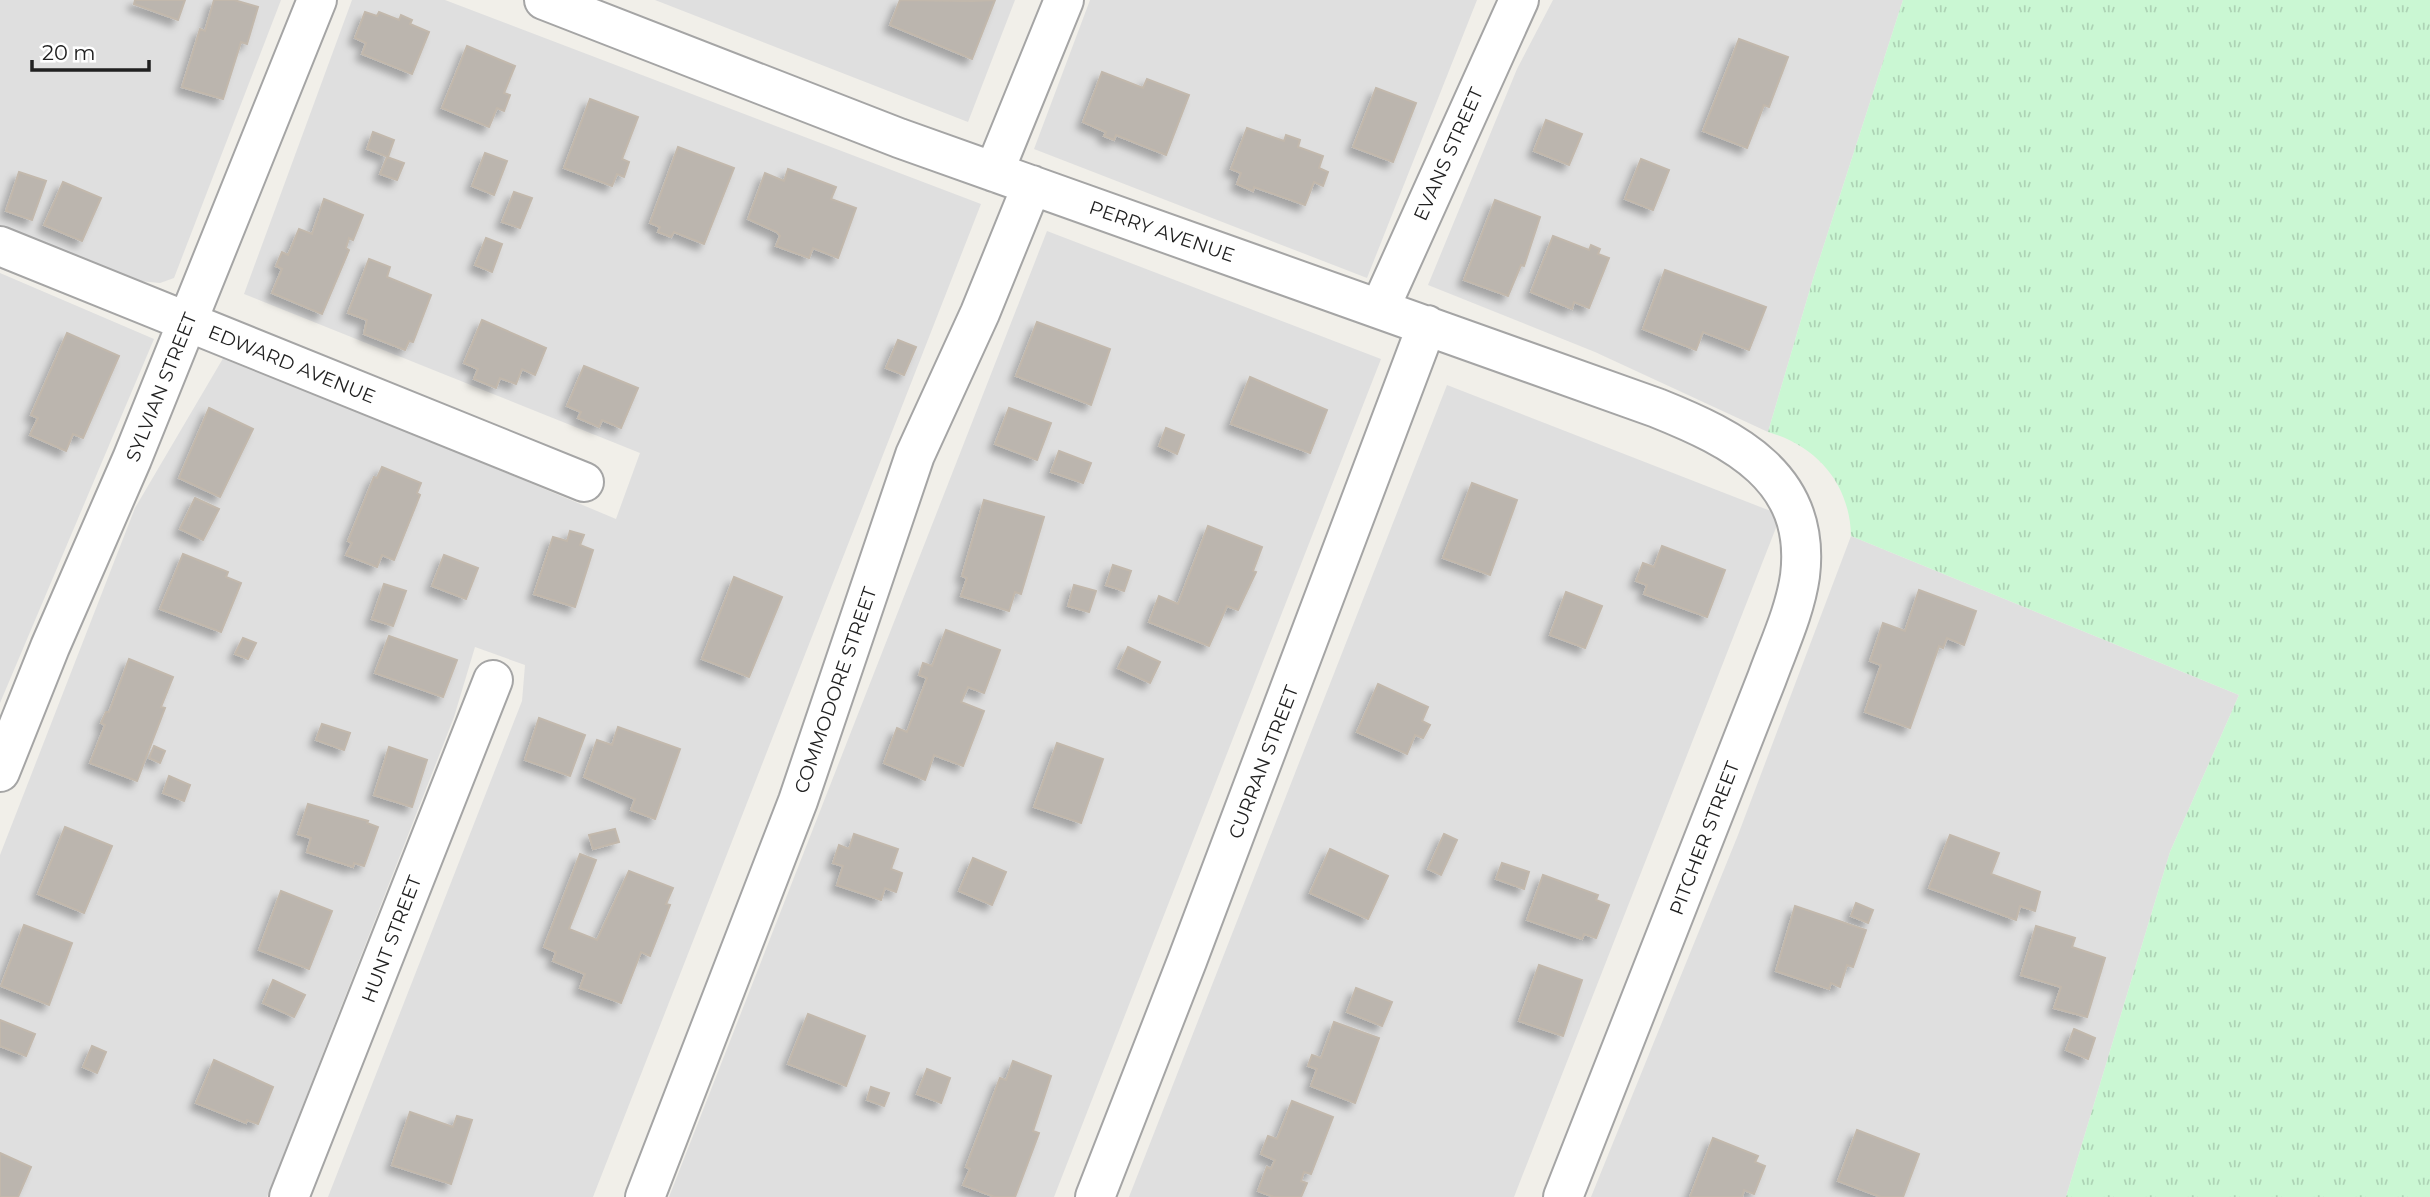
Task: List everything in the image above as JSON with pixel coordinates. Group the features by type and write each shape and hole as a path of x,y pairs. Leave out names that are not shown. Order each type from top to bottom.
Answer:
{"street":[{"name":"SYLVIAN STREET","path":"0,772 50,647 100,536 317,0"},
{"name":"PERRY AVENUE","path":"544,0 598,10 994,172 1380,308 1694,423 1742,449 1773,475"},
{"path":"994,172 1064,0"},
{"name":"EVANS STREET","path":"1380,308 1519,0"},
{"name":"COMMODORE STREET","path":"645,1197 802,790 915,455 980,313 1032,185"},
{"name":"EDWARD AVENUE","path":"0,246 584,482"},
{"name":"CURRAN STREET","path":"1095,1197 1427,325"},
{"name":"PITCHER STREET","path":"1563,1197 1767,678 1796,592 1800,542 1790,507 1773,475"},
{"name":"HUNT STREET","path":"289,1197 493,680"}],"shaded area":[{"path":"0,0 281,0 174,278 160,283 139,281 0,225"},
{"path":"352,0 445,0 981,204 593,1197 328,1197 522,701 525,665 475,647 454,717 267,1197 0,1197 0,855 135,508 225,355 616,519 640,453 244,294"},
{"path":"655,0 1015,0 968,122"},
{"path":"1090,0 1477,0 1367,278 1034,149"},
{"path":"1553,0 1903,0 1813,279 1768,432 1595,352 1428,285 1517,69"},
{"path":"1047,231 1381,359 1054,1197 669,1197"},
{"path":"0,273 154,339 0,703"},
{"path":"1447,385 1781,515 1514,1197 1129,1197"},
{"path":"1851,536 2239,695 2170,852 2066,1197 1591,1197 1738,835"}],"green space":[{"path":"1903,0 2430,0 2430,1197 2066,1197 2170,852 2239,695 1851,536 1844,500 1828,470 1816,457 1801,447 1768,432 1813,279"}],"building":[{"path":"135,0 185,0 178,20 134,4"},
{"path":"214,0 234,0 258,7 247,44 241,42 223,99 182,87 200,29 205,31"},
{"path":"900,0 995,0 972,59 890,25"},
{"path":"365,12 377,16 379,12 399,20 401,15 412,20 410,24 429,32 412,74 362,54 366,43 355,38"},
{"path":"1739,39 1788,57 1769,107 1764,105 1747,148 1703,131"},
{"path":"467,46 515,66 504,93 510,95 504,111 497,108 489,127 442,108"},
{"path":"1102,72 1143,88 1147,79 1189,95 1166,155 1116,135 1114,140 1104,136 1106,132 1083,122"},
{"path":"1376,88 1416,103 1393,162 1353,147"},
{"path":"590,99 638,117 622,159 629,162 624,177 617,174 612,186 564,168"},
{"path":"1546,120 1582,134 1569,165 1534,151"},
{"path":"1247,128 1284,141 1286,135 1300,140 1298,147 1323,156 1319,168 1328,172 1323,186 1314,182 1305,205 1254,187 1253,191 1237,184 1241,173 1231,169"},
{"path":"373,132 394,140 388,157 367,149"},
{"path":"678,147 734,168 704,244 674,232 671,237 658,232 660,227 650,223"},
{"path":"485,153 507,161 494,195 472,186"},
{"path":"387,157 404,163 397,180 380,174"},
{"path":"1641,159 1669,170 1653,210 1625,199"},
{"path":"788,169 836,187 831,199 856,208 838,258 813,248 809,258 776,246 780,236 777,232 748,219 765,173 784,181"},
{"path":"19,172 46,181 32,220 6,211"},
{"path":"63,182 101,198 82,241 44,225"},
{"path":"514,192 532,198 520,228 502,222"},
{"path":"324,199 363,215 353,240 349,238 346,248 349,250 322,314 272,293 282,269 276,266 282,252 288,255 299,229 312,234"},
{"path":"1495,200 1540,217 1524,266 1521,265 1508,296 1464,280"},
{"path":"1553,236 1589,250 1591,245 1600,249 1598,254 1609,258 1589,308 1574,302 1572,309 1531,292"},
{"path":"486,238 502,244 492,272 475,265"},
{"path":"369,259 390,267 387,277 431,295 413,342 409,341 405,350 364,334 367,320 348,313"},
{"path":"1665,270 1766,307 1749,350 1703,332 1696,350 1643,329"},
{"path":"482,320 546,348 535,375 522,369 516,384 500,378 496,388 474,379 478,369 464,363"},
{"path":"1037,322 1110,349 1091,405 1016,376"},
{"path":"67,333 119,356 83,438 73,434 66,451 30,435 38,418 31,415"},
{"path":"898,340 916,347 904,375 886,368"},
{"path":"584,366 638,388 621,428 602,420 599,427 578,418 581,412 567,406"},
{"path":"1250,377 1327,410 1310,453 1231,424"},
{"path":"209,408 253,429 220,497 179,478"},
{"path":"1009,408 1051,423 1037,460 995,444"},
{"path":"1166,428 1184,435 1177,454 1159,446"},
{"path":"1059,451 1091,463 1083,483 1051,472"},
{"path":"382,467 421,483 417,493 420,495 394,560 382,555 377,567 346,555 352,543 348,541 374,477 377,478"},
{"path":"1472,483 1517,500 1490,575 1443,558"},
{"path":"195,498 219,509 203,540 180,529"},
{"path":"984,500 1044,517 1021,594 1015,592 1009,611 961,596 967,578 962,576"},
{"path":"1208,526 1262,547 1253,571 1256,572 1238,610 1227,606 1209,646 1149,622 1159,596 1178,604"},
{"path":"570,531 584,535 580,545 593,550 575,607 534,594 553,537 567,541"},
{"path":"1662,546 1725,570 1707,617 1644,594 1647,585 1636,581 1643,563 1654,567"},
{"path":"183,554 228,572 226,577 241,583 221,632 160,609"},
{"path":"444,555 478,568 466,599 432,586"},
{"path":"1113,565 1131,571 1124,591 1106,585"},
{"path":"734,577 782,597 749,677 702,659"},
{"path":"384,584 406,591 393,626 372,619"},
{"path":"1074,585 1096,591 1089,612 1068,606"},
{"path":"1919,590 1976,611 1964,645 1947,638 1943,648 1939,646 1910,728 1865,712 1881,665 1870,661 1883,623 1905,631"},
{"path":"1566,592 1602,606 1585,648 1550,635"},
{"path":"946,630 1000,650 984,693 968,687 961,702 984,711 963,766 934,755 925,780 884,763 897,728 907,732 927,678 919,675 923,663 932,666"},
{"path":"389,636 457,660 443,697 375,673"},
{"path":"243,638 256,643 248,659 235,654"},
{"path":"1128,647 1160,662 1150,683 1118,668"},
{"path":"129,659 173,677 161,707 165,708 137,781 90,763 105,725 101,723 106,712 109,712"},
{"path":"1378,684 1428,707 1422,721 1430,725 1423,738 1415,735 1407,754 1357,732"},
{"path":"539,718 585,735 570,776 525,760"},
{"path":"322,724 350,733 344,750 316,740"},
{"path":"618,727 680,749 655,819 631,810 635,799 584,777 597,740 612,745"},
{"path":"1057,743 1103,759 1081,823 1034,807"},
{"path":"154,746 165,751 160,763 149,758"},
{"path":"389,747 427,760 412,807 374,795"},
{"path":"169,776 190,785 184,801 163,793"},
{"path":"308,804 368,821 367,823 378,827 364,866 354,863 353,867 307,852 311,838 298,834"},
{"path":"65,827 112,846 84,913 38,894"},
{"path":"615,829 619,842 593,849 589,835"},
{"path":"854,834 898,849 891,869 902,873 896,892 885,888 881,900 837,885 843,866 833,863 839,845 849,849"},
{"path":"1444,834 1457,840 1441,875 1428,869"},
{"path":"1950,835 1999,853 1991,874 2040,892 2035,911 2020,906 2016,920 1929,888"},
{"path":"1330,849 1388,876 1368,919 1310,893"},
{"path":"580,854 596,860 569,929 597,940 629,871 673,888 666,904 670,905 650,956 641,952 621,1003 580,988 585,974 553,961 556,952 544,947"},
{"path":"973,858 1006,872 992,905 959,891"},
{"path":"1502,863 1529,872 1524,889 1496,879"},
{"path":"1543,875 1598,895 1596,900 1609,905 1596,938 1584,934 1582,939 1527,920"},
{"path":"281,891 332,911 309,969 259,950"},
{"path":"1856,903 1873,910 1868,923 1851,916"},
{"path":"1795,906 1866,930 1853,967 1847,965 1840,987 1831,983 1829,989 1776,971"},
{"path":"24,925 72,943 49,1005 1,986"},
{"path":"2036,926 2075,938 2072,947 2105,958 2087,1017 2054,1008 2061,987 2021,975"},
{"path":"1539,965 1582,980 1563,1036 1519,1021"},
{"path":"273,980 305,995 294,1017 263,1003"},
{"path":"1356,988 1392,1002 1382,1026 1347,1012"},
{"path":"808,1014 865,1036 846,1086 788,1064"},
{"path":"0,1020 35,1034 26,1056 0,1046"},
{"path":"1334,1022 1379,1038 1355,1103 1311,1086 1317,1069 1308,1066 1312,1055 1321,1058"},
{"path":"2074,1029 2095,1038 2088,1059 2066,1050"},
{"path":"92,1046 106,1052 97,1073 83,1067"},
{"path":"214,1060 273,1087 258,1124 247,1120 246,1123 196,1103"},
{"path":"1013,1061 1051,1076 1033,1131 1039,1133 1015,1197 995,1197 963,1185 970,1169 966,1167 1000,1078 1006,1080"},
{"path":"927,1069 950,1078 941,1103 917,1094"},
{"path":"871,1087 889,1093 884,1106 867,1100"},
{"path":"1292,1101 1333,1117 1311,1174 1304,1172 1301,1181 1307,1183 1301,1197 1274,1197 1258,1191 1267,1167 1271,1169 1275,1160 1261,1154 1268,1136 1277,1139"},
{"path":"410,1112 453,1127 457,1116 472,1120 451,1184 392,1165"},
{"path":"1857,1130 1919,1154 1903,1197 1881,1197 1838,1181"},
{"path":"1713,1138 1758,1156 1755,1162 1765,1166 1754,1194 1744,1190 1742,1197 1690,1197"},
{"path":"0,1153 31,1167 18,1197 0,1197"}]}
